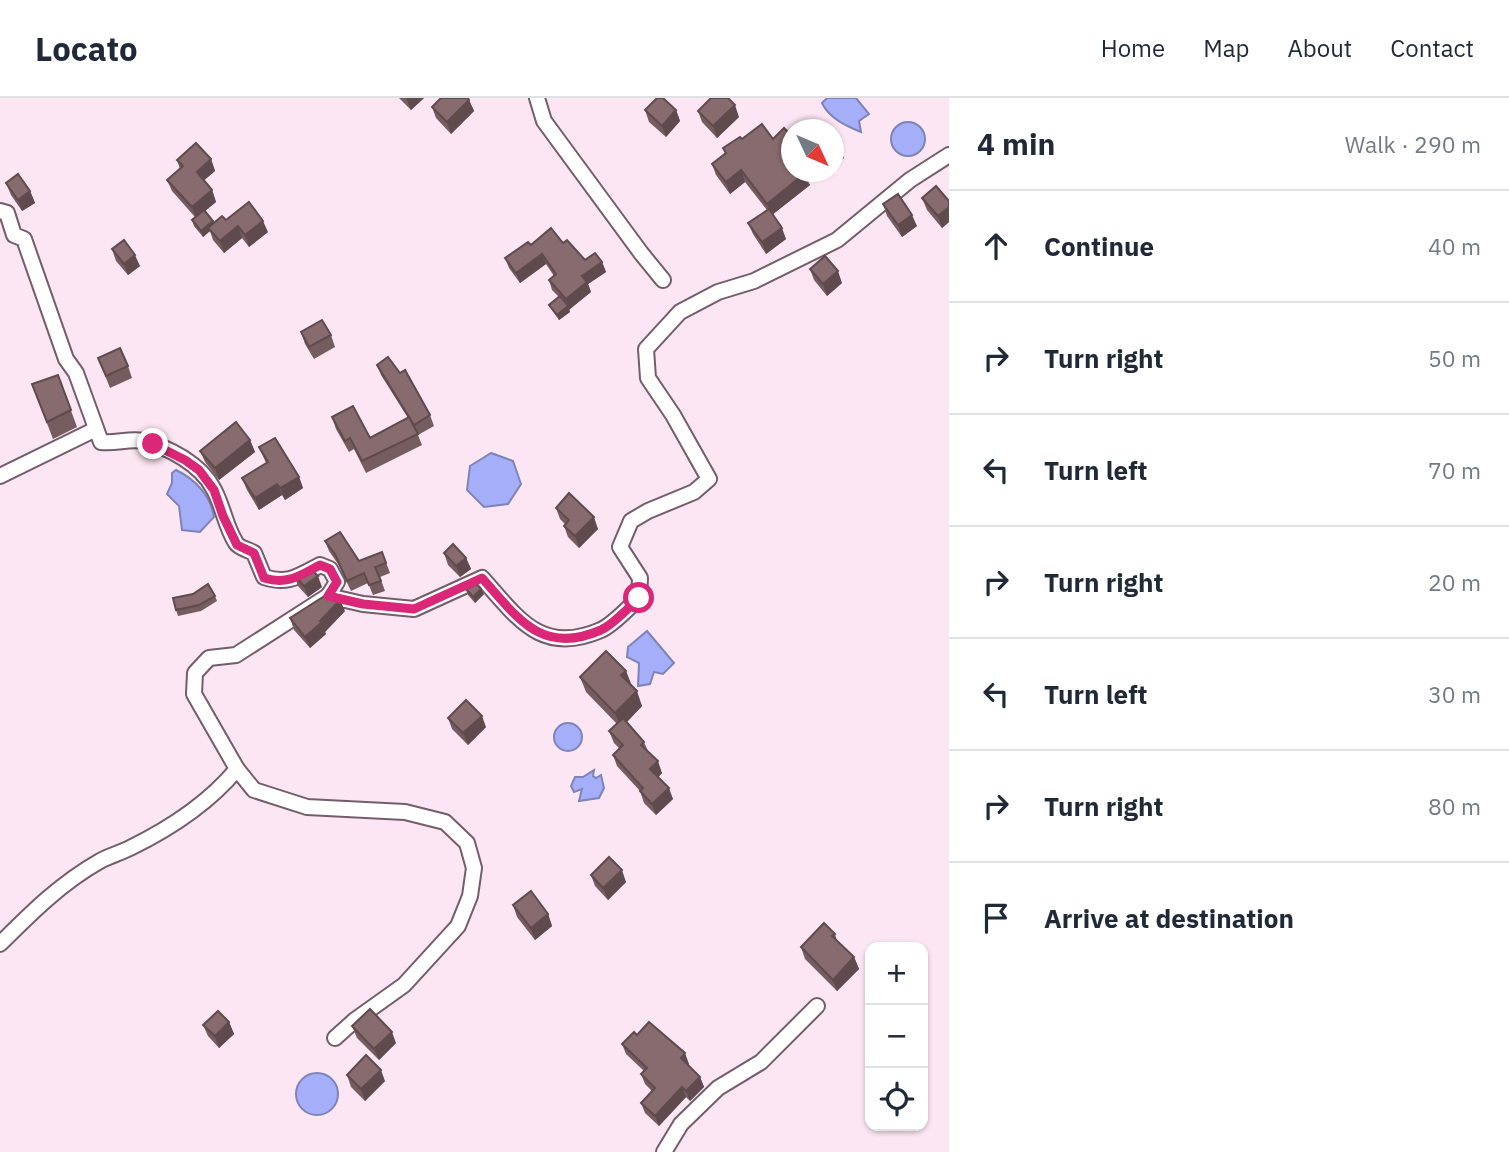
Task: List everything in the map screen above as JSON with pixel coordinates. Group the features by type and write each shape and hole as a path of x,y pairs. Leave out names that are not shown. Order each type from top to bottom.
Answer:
{"street":[{"path":"537,98 544,121 663,280"},
{"path":"328,596 363,604 414,609 482,578 521,621 537,632 563,640 603,629 639,598 640,578 620,547 631,521 694,492 709,479 673,415 648,379 646,349 680,312 718,292 754,281 837,240 910,180 949,155"},
{"path":"0,211 7,213 14,235 24,239 66,359 76,373 101,443 141,440 185,460 199,470 214,490 237,545 254,553 264,578 280,582 320,565 330,569 337,582 328,596 236,654 209,658 195,673 194,694 237,769 254,790 307,807 405,813 444,822 467,843 474,868 470,896 458,926 404,985 335,1038"},
{"path":"0,476 96,429"},
{"path":"0,944 55,891 101,860 130,848 183,819 217,792 237,769"},
{"path":"664,1152 681,1124 718,1088 761,1062 817,1006"}],"water":[{"path":"827,98 856,98 869,114 859,121 861,132 844,124 844,119 833,117 822,103"},
{"path":"908,122 920,127 925,139 920,151 908,156 896,151 891,139 896,127"},
{"path":"491,453 513,461 521,484 508,504 484,507 467,490 470,466"},
{"path":"176,470 190,478 201,489 212,509 214,517 200,532 182,530 179,506 167,494 172,483 172,473"},
{"path":"647,631 674,663 663,674 654,672 650,684 638,686 639,663 627,657 628,647"},
{"path":"568,723 578,727 582,737 578,747 568,751 558,747 554,737 558,727"},
{"path":"594,770 593,776 596,778 601,775 604,788 599,798 579,801 582,789 574,792 571,786 575,777 583,777"},
{"path":"317,1073 332,1079 338,1094 332,1109 317,1115 302,1109 296,1094 302,1079"}],"building":[{"path":"441,98 469,100 447,122 432,107"},
{"path":"657,98 663,98 676,110 662,126 645,110"},
{"path":"711,98 728,98 735,105 713,126 698,111"},
{"path":"762,124 773,139 781,131 781,182 794,182 767,204 741,170 726,182 712,164 726,153 723,148 740,137 742,139"},
{"path":"196,143 211,159 197,172 212,190 192,207 167,180 183,166 177,160"},
{"path":"18,174 30,191 18,200 6,183"},
{"path":"936,186 949,201 949,207 938,216 922,198"},
{"path":"898,194 912,215 898,225 883,204"},
{"path":"249,202 263,221 245,235 238,226 220,241 208,228 222,216 226,220"},
{"path":"769,209 782,228 762,242 748,223"},
{"path":"204,210 213,221 201,231 192,220"},
{"path":"551,228 563,243 567,240 585,260 595,253 602,262 582,276 587,282 566,299 549,280 556,274 542,254 516,273 505,258 528,242 531,245"},
{"path":"124,240 135,255 124,264 112,249"},
{"path":"825,256 838,271 823,284 810,269"},
{"path":"560,296 568,306 557,315 549,305"},
{"path":"322,320 331,335 309,347 301,332"},
{"path":"120,348 128,366 106,376 98,358"},
{"path":"388,357 400,373 405,370 430,415 414,425 377,365"},
{"path":"58,375 71,410 47,422 32,384"},
{"path":"353,406 370,438 409,417 418,434 362,461 350,438 345,441 332,417"},
{"path":"236,422 250,440 215,468 200,451"},
{"path":"275,438 299,477 280,488 277,484 255,498 242,478 268,462 259,447"},
{"path":"569,493 594,517 575,536 564,526 569,520 556,508"},
{"path":"340,532 359,561 382,552 386,563 375,567 381,581 369,585 364,573 347,581 335,554 325,541"},
{"path":"453,544 466,558 456,566 444,553"},
{"path":"310,568 318,576 304,586 294,575"},
{"path":"208,584 215,596 199,605 176,610 173,598 193,594"},
{"path":"477,584 481,589 473,597 466,589"},
{"path":"326,595 340,600 305,637 290,618"},
{"path":"606,651 626,671 621,675 637,691 615,713 580,677"},
{"path":"466,700 482,716 463,733 448,718"},
{"path":"623,718 644,742 641,745 658,761 650,769 669,788 652,804 640,791 643,788 613,755 623,745 609,731"},
{"path":"609,857 622,870 603,888 591,875"},
{"path":"531,891 548,914 531,928 513,905"},
{"path":"824,923 835,934 832,936 854,957 833,980 801,947"},
{"path":"370,1009 392,1032 374,1049 352,1026"},
{"path":"218,1011 229,1022 215,1036 203,1025"},
{"path":"649,1022 685,1053 681,1058 700,1077 686,1091 682,1087 655,1116 641,1103 655,1088 641,1074 647,1068 622,1044 634,1032 637,1035"},
{"path":"366,1055 381,1070 361,1089 347,1075"}],"route":[{"path":"153,444 185,460 208,480 237,545 254,553 264,578 280,582 320,565 330,569 337,582 328,596 363,604 414,609 482,578 521,621 537,632 563,640 603,629 639,598"}]}
